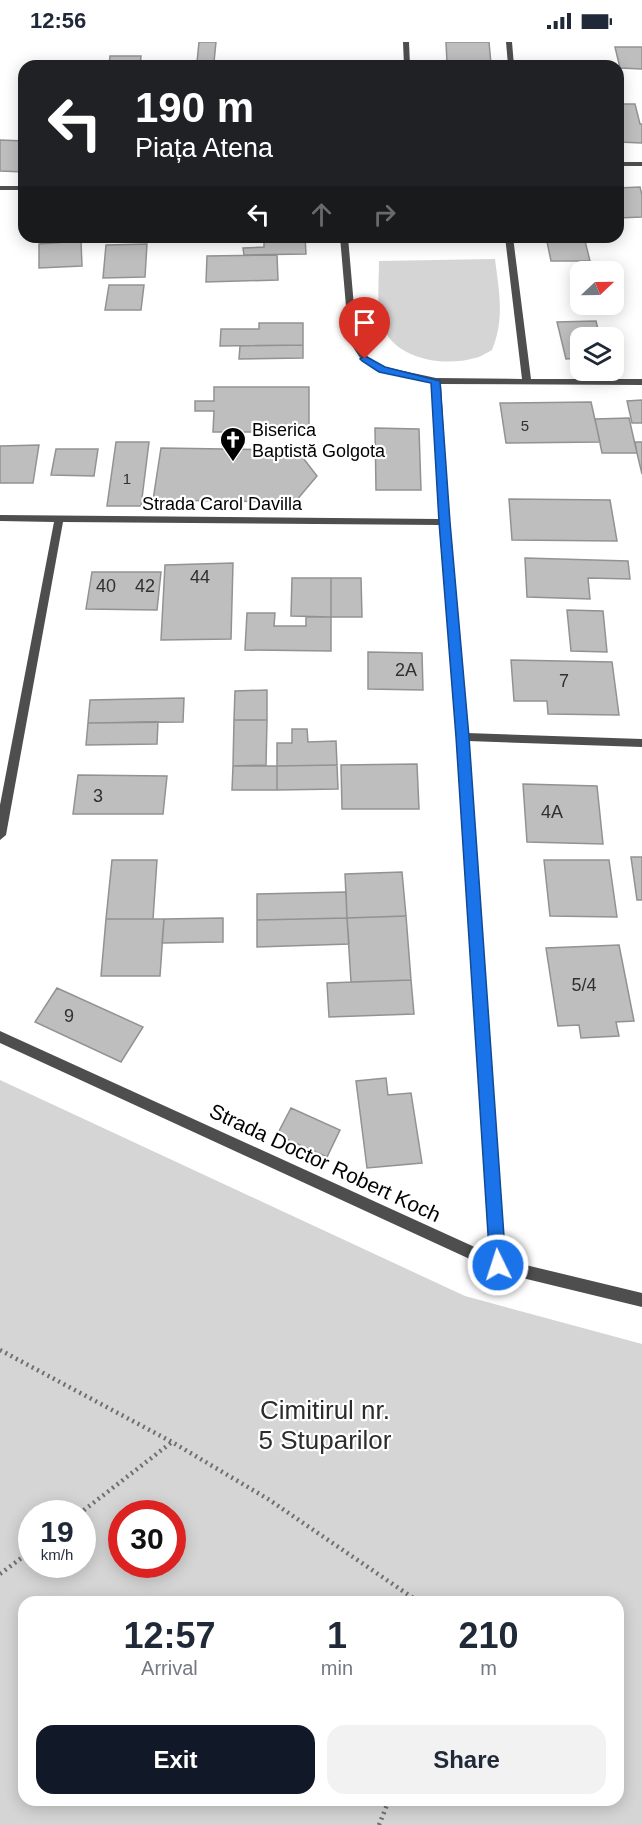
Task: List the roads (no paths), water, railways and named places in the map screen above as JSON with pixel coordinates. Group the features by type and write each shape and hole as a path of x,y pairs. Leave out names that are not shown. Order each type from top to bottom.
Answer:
{"street":[{"path":"406,42 407,60"},
{"path":"508,42 510,60"},
{"path":"624,164 642,164"},
{"path":"0,188 18,189"},
{"path":"345,243 353,341 365,359 382,369 435,381 642,382"},
{"path":"510,243 527,382"},
{"path":"435,381 498,1265"},
{"name":"Strada Carol Davilla","path":"0,518 444,522"},
{"path":"0,835 59,519"},
{"path":"462,737 642,743"},
{"name":"Strada Doctor Robert Koch","path":"0,1037 498,1265 642,1300"}],"place":[{"name":"Biserica Baptistă Golgota","path":"233,463"}],"park label":[{"name":"Cimitirul nr. 5 Stuparilor","path":"325,1425"}]}
